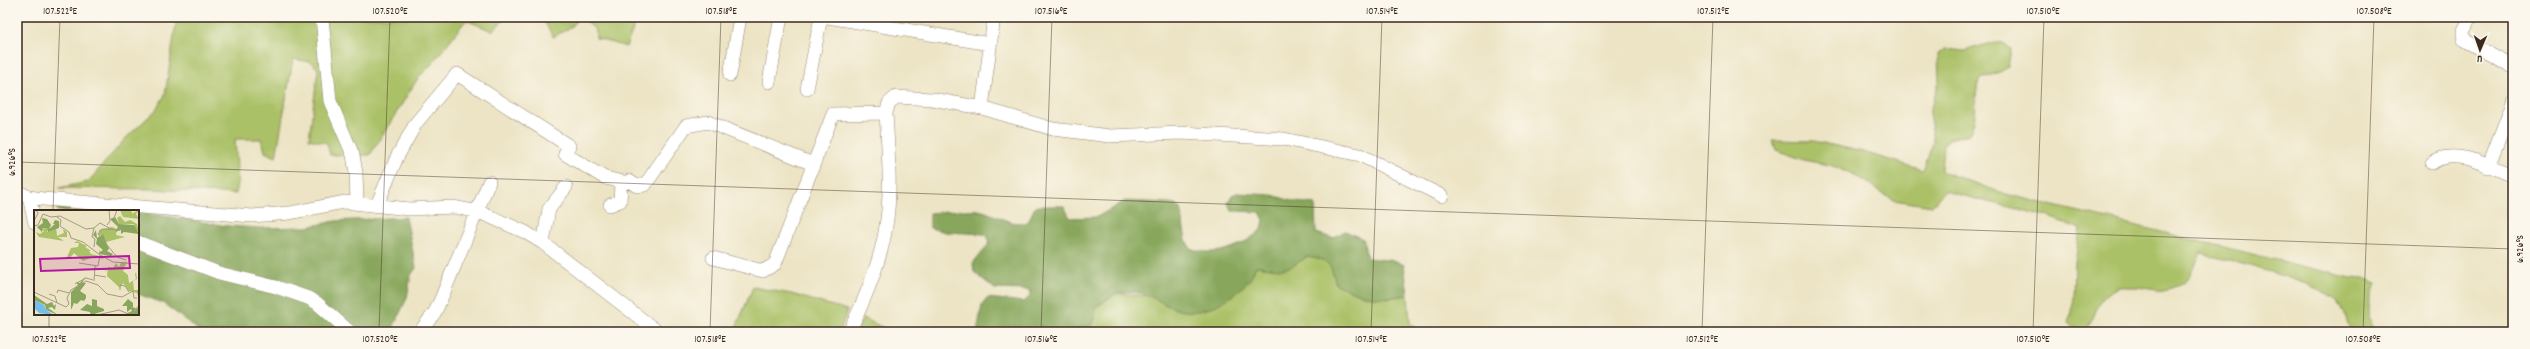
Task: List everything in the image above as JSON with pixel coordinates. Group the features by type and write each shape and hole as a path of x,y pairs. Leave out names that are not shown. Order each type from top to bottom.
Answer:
{"street":[{"path":"322,17 330,100 353,155 356,173 357,203"},
{"path":"730,75 740,17"},
{"path":"769,82 780,17"},
{"path":"807,89 820,17"},
{"path":"828,17 990,44"},
{"path":"982,108 994,17"},
{"path":"2471,17 2463,32 2464,40 2513,67"},
{"path":"377,205 397,157 416,123 457,74 568,146 565,154 605,178 624,182 629,181 637,186 645,186 686,126 700,122 708,122 813,164"},
{"path":"849,332 878,261 886,227 889,197 886,113 889,103 896,97 903,96 932,99 982,108 1053,129 1110,136 1181,133 1284,139 1360,154 1442,196"},
{"path":"2488,167 2513,102"},
{"path":"713,258 763,271 775,264 813,164 820,152 833,114 886,113"},
{"path":"2432,163 2440,157 2449,155 2513,176"},
{"path":"420,332 435,312 441,299 489,182"},
{"path":"610,205 620,201 621,185 624,182"},
{"path":"543,243 550,209 566,187"},
{"path":"17,191 29,197 252,216 290,213 344,202 409,209 454,207 477,211 525,232 543,243 658,332"},
{"path":"29,197 34,219"},
{"path":"139,242 219,272 276,287 308,298 317,303 350,332"}],"green space":[{"path":"177,17 507,17 492,31 466,20 431,65 418,78 370,155 330,155 327,143 309,139 318,69 311,62 293,59 276,157 265,152 262,139 235,139 238,183 236,194 150,189 59,188 88,182 126,138 155,111 165,95"},
{"path":"542,17 579,17 571,27 553,37"},
{"path":"581,17 632,17 633,29 626,47 596,38 596,30"},
{"path":"1994,42 2003,43 2011,49 2008,67 2000,72 1980,79 1976,93 1975,114 1972,127 1969,134 1949,139 1943,145 1941,171 2005,194 2351,278 2367,279 2377,283 2369,307 2370,320 2375,332 2351,332 2339,303 2331,296 2316,288 2252,267 2201,253 2189,276 2180,285 2168,290 2154,290 2136,287 2116,288 2102,299 2092,320 2084,330 2075,329 2068,323 2074,299 2075,262 2080,229 2046,216 1944,191 1932,206 1894,200 1877,191 1870,183 1833,166 1804,160 1777,150 1772,140 1814,141 1863,152 1923,170 1934,140 1929,114 1939,82 1938,54 1945,49 1964,51"},
{"path":"1237,193 1272,195 1295,202 1315,204 1316,233 1333,238 1345,231 1363,239 1367,258 1396,261 1404,265 1408,295 1371,297 1363,295 1336,284 1330,267 1324,261 1306,257 1293,266 1283,269 1256,266 1250,278 1239,290 1224,301 1206,309 1191,312 1178,310 1146,295 1133,292 1119,293 1097,306 1092,324 1072,332 977,332 982,305 988,298 1024,302 1030,296 1031,290 995,289 974,272 973,263 990,241 985,234 946,232 930,228 930,213 977,210 1014,223 1021,223 1028,222 1034,209 1038,206 1064,206 1070,218 1097,217 1125,201 1171,203 1180,207 1186,240 1190,248 1209,252 1219,251 1229,249 1247,241 1262,229 1264,220 1260,212 1232,211 1228,203 1232,195"},
{"path":"56,206 114,210 58,210"},
{"path":"139,212 227,226 259,228 307,227 336,221 406,217 416,268 411,275 407,298 391,332 201,332 163,303 139,294"},
{"path":"1306,257 1325,260 1331,266 1336,284 1388,298 1408,295 1410,323 1421,332 1072,332 1092,325 1097,306 1118,293 1146,296 1249,282 1256,266 1271,268 1288,267"},
{"path":"753,287 791,294 847,310 840,332 734,332"},
{"path":"863,318 890,331 890,332 856,332"}]}
